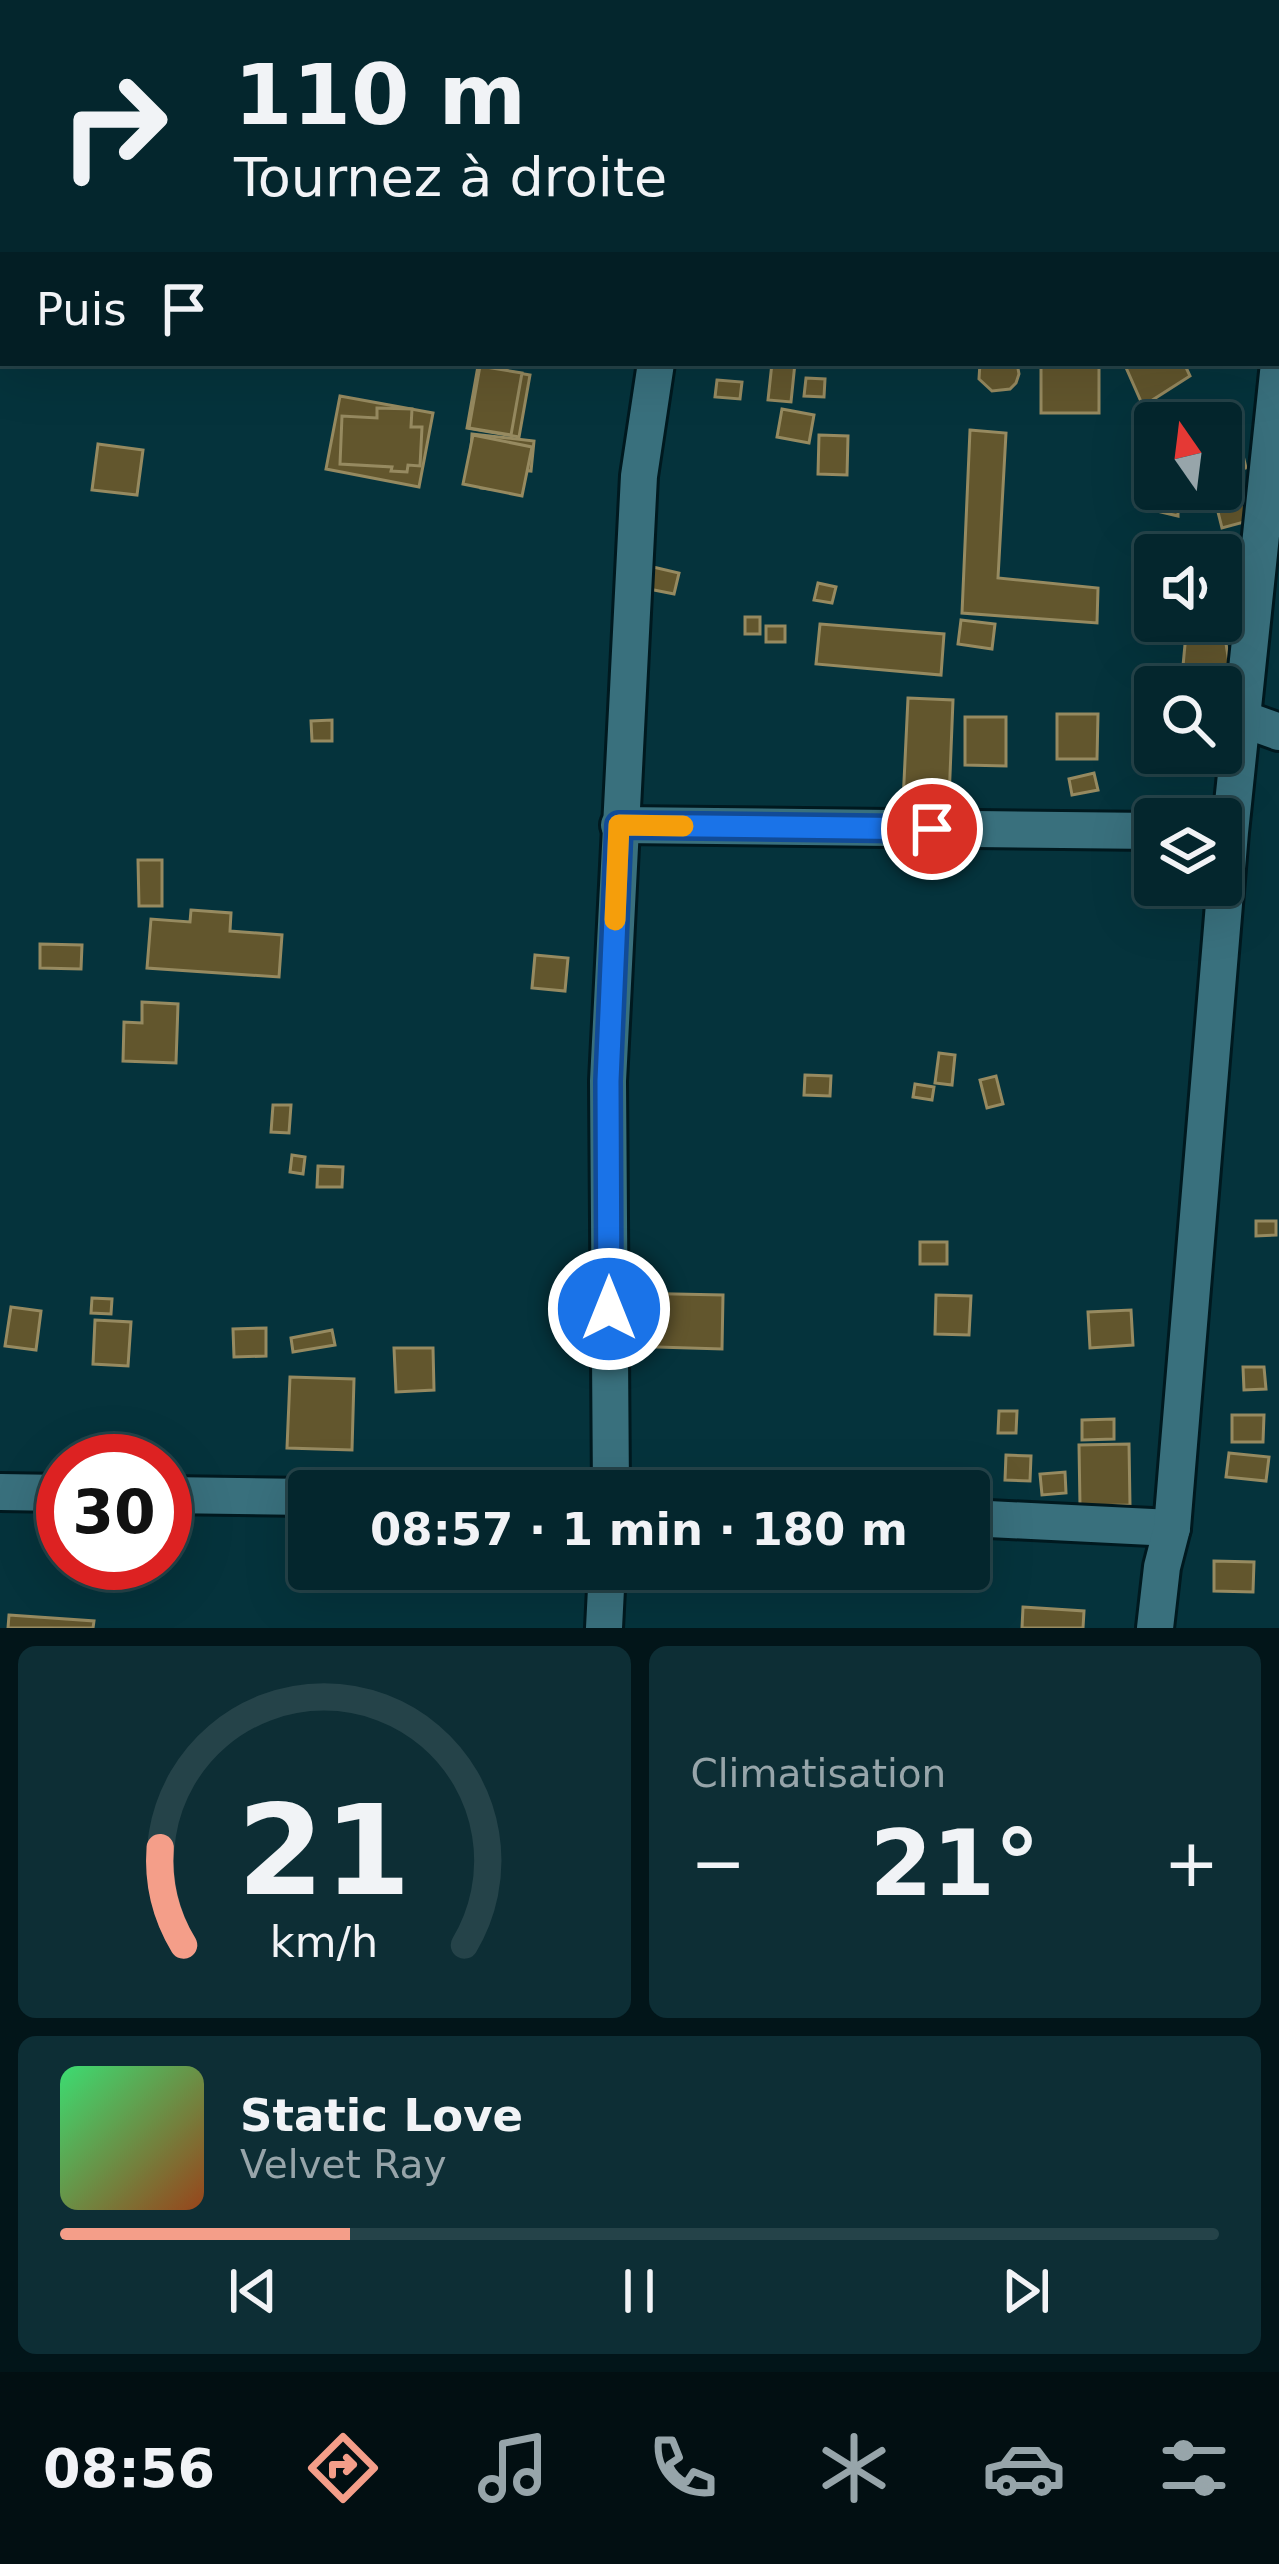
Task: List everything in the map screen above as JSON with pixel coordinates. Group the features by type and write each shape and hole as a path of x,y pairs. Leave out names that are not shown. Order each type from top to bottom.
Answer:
{"street":[{"path":"611,1470 608,1081 639,476 656,366"},
{"path":"1231,798 1279,366"},
{"path":"1243,718 1279,732"},
{"path":"619,825 1134,831"},
{"path":"1155,1628 1172,1528 1220,906"},
{"path":"0,1492 36,1493"},
{"path":"192,1495 288,1497"},
{"path":"990,1519 1172,1528"},
{"path":"604,1628 606,1590"}],"building":[{"path":"478,366 530,375 519,437 467,428"},
{"path":"480,366 522,373 511,435 469,428"},
{"path":"772,366 795,366 791,402 768,400"},
{"path":"980,366 1018,366 1019,374 1010,389 992,391 979,379"},
{"path":"1041,366 1099,366 1099,413 1041,413"},
{"path":"1125,366 1185,366 1190,376 1149,402 1141,402"},
{"path":"806,378 825,379 824,397 804,396"},
{"path":"717,380 742,382 740,399 715,397"},
{"path":"340,396 433,413 419,487 326,469"},
{"path":"377,408 412,409 411,427 422,427 420,466 408,465 407,472 340,464 342,416 377,418"},
{"path":"782,409 814,415 809,443 777,437"},
{"path":"970,430 1006,433 998,578 1098,588 1097,623 962,613"},
{"path":"472,434 534,441 531,471 510,469 508,491 481,488 484,466 470,464"},
{"path":"473,435 532,447 522,496 463,484"},
{"path":"819,435 848,436 847,475 818,474"},
{"path":"98,444 143,450 137,495 92,490"},
{"path":"1254,498 1259,518 1222,528 1218,510 1242,510 1242,501"},
{"path":"653,567 679,573 674,594 649,589"},
{"path":"818,583 836,587 832,603 814,600"},
{"path":"745,617 760,617 760,634 745,634"},
{"path":"961,620 995,624 992,649 958,644"},
{"path":"820,624 944,634 941,675 816,664"},
{"path":"766,626 785,626 785,642 766,642"},
{"path":"1185,642 1226,642 1229,666 1183,666"},
{"path":"908,698 953,700 948,825 902,823"},
{"path":"1057,714 1098,714 1097,759 1057,759"},
{"path":"965,717 1006,717 1006,766 965,765"},
{"path":"332,720 332,741 312,741 311,721"},
{"path":"1094,773 1098,790 1072,795 1069,779"},
{"path":"138,860 162,860 162,906 139,906"},
{"path":"191,910 231,913 230,931 282,935 279,977 147,968 151,919 190,922"},
{"path":"40,944 82,945 81,969 40,968"},
{"path":"535,955 568,958 565,991 532,988"},
{"path":"142,1002 178,1004 176,1063 123,1061 124,1022 142,1023"},
{"path":"939,1053 955,1055 952,1085 935,1083"},
{"path":"805,1075 831,1076 830,1096 804,1095"},
{"path":"996,1076 1003,1104 987,1108 980,1080"},
{"path":"915,1084 934,1087 932,1100 913,1097"},
{"path":"273,1105 291,1105 289,1133 271,1132"},
{"path":"292,1155 305,1157 303,1174 290,1172"},
{"path":"318,1166 343,1167 342,1187 317,1187"},
{"path":"1256,1221 1276,1221 1276,1235 1256,1236"},
{"path":"920,1242 947,1242 947,1264 920,1264"},
{"path":"626,1293 723,1295 722,1349 624,1346"},
{"path":"936,1295 971,1296 969,1335 935,1334"},
{"path":"92,1298 112,1299 111,1314 91,1313"},
{"path":"11,1307 41,1311 36,1350 5,1346"},
{"path":"1131,1310 1133,1345 1090,1348 1088,1312"},
{"path":"95,1320 131,1322 128,1366 93,1364"},
{"path":"266,1328 266,1356 234,1357 233,1329"},
{"path":"332,1330 335,1345 293,1352 291,1338"},
{"path":"394,1348 433,1348 434,1390 396,1392"},
{"path":"1243,1367 1264,1367 1266,1389 1244,1390"},
{"path":"290,1377 354,1379 352,1450 287,1448"},
{"path":"999,1411 1017,1411 1016,1433 998,1433"},
{"path":"1232,1415 1264,1415 1263,1442 1232,1442"},
{"path":"1114,1419 1114,1439 1082,1440 1082,1420"},
{"path":"1129,1444 1130,1505 1080,1506 1079,1445"},
{"path":"1229,1453 1269,1457 1266,1481 1226,1477"},
{"path":"1006,1455 1031,1456 1030,1481 1005,1480"},
{"path":"1065,1472 1066,1493 1042,1495 1040,1474"},
{"path":"1214,1561 1254,1562 1253,1592 1214,1591"},
{"path":"1023,1607 1084,1611 1083,1628 1022,1628"},
{"path":"9,1615 94,1621 93,1628 8,1628"}],"slow traffic":[{"path":"615,920 619,825 683,826"}],"route":[{"path":"609,1309 608,1081 619,825 932,829"}]}
